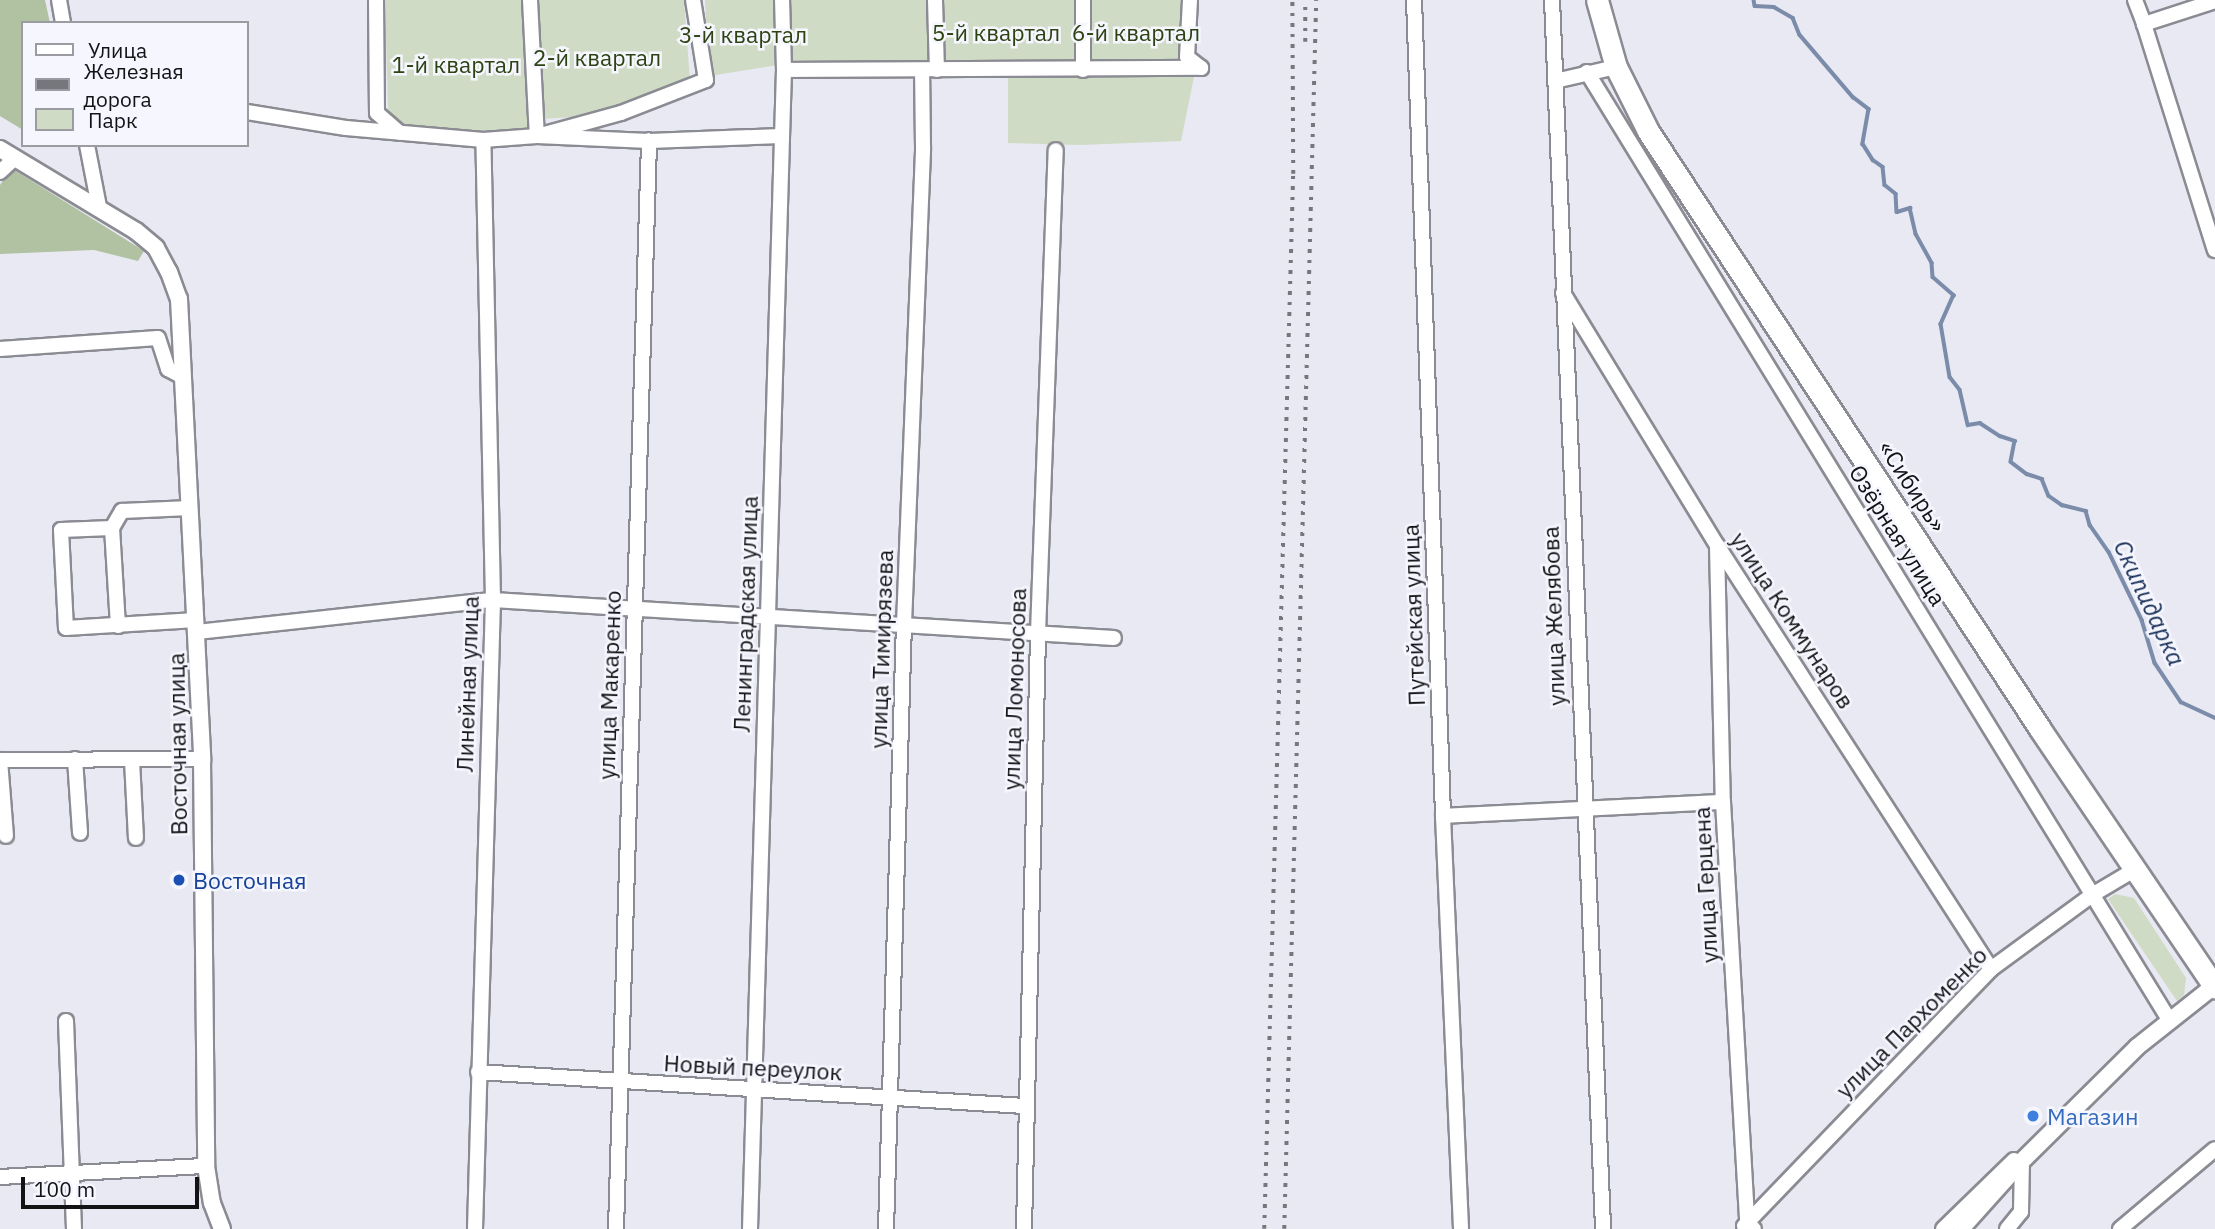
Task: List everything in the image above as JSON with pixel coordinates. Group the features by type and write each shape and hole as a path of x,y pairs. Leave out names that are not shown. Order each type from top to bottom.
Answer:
{"main road":[{"name":"«Сибирь»","path":"1597,0 1616,67 1648,131 2134,870 2215,986"}],"street":[{"path":"59,0 63,21"},
{"path":"376,0 377,113 400,133"},
{"path":"530,0 537,136"},
{"path":"537,136 621,113 706,80 693,0"},
{"name":"Ленинградская улица","path":"750,1229 783,70 782,0"},
{"name":"улица Тимирязева","path":"886,1229 904,624 923,147 935,0"},
{"path":"1083,0 1083,70"},
{"path":"783,70 1201,68 1187,57 1190,0"},
{"name":"Путейская улица","path":"1414,0 1443,816 1461,1229"},
{"name":"улица Желябова","path":"1552,0 1562,292 1603,1229"},
{"path":"2135,0 2215,250"},
{"path":"2144,24 2215,1"},
{"path":"1555,81 1616,67"},
{"name":"Озёрная улица","path":"1587,72 2170,1021"},
{"path":"248,113 400,133 483,140 537,136 649,141 781,136"},
{"name":"Линейная улица","path":"475,1229 493,600 483,140"},
{"name":"улица Макаренко","path":"615,1229 649,141"},
{"path":"87,147 99,207"},
{"name":"Восточная улица","path":"0,149 99,207 156,248 169,272 178,299 202,759 206,1166 212,1203 222,1229"},
{"name":"улица Ломоносова","path":"1024,1229 1038,633 1056,150"},
{"path":"0,172 15,158"},
{"name":"улица Коммунаров","path":"1562,292 1717,545 1991,969"},
{"path":"0,348 158,338 168,369 183,377"},
{"path":"118,626 112,528 122,511 190,508"},
{"path":"112,528 61,530 66,628 197,626 493,600 1114,638"},
{"name":"улица Герцена","path":"1717,545 1723,802 1747,1227"},
{"path":"75,759 80,833"},
{"path":"6,836 0,760 202,759"},
{"path":"132,760 136,838"},
{"path":"1443,816 1723,802"},
{"name":"улица Пархоменко","path":"1747,1227 1991,969 2092,895 2134,870"},
{"path":"1961,1229 2022,1161 2137,1047 2215,986"},
{"path":"66,1021 74,1229"},
{"name":"Новый переулок","path":"478,1072 1025,1107"},
{"path":"1943,1229 2018,1156 2059,1124"},
{"path":"2120,1229 2215,1149"},
{"path":"2007,1229 2021,1212 2022,1161"},
{"path":"0,1177 206,1166"}],"green space":[{"path":"0,0 45,0 50,21 21,21 21,129 0,116"},
{"name":"1-й квартал","path":"385,0 528,0 533,133 401,126 388,109"},
{"name":"2-й квартал","path":"537,0 684,0 690,82 608,115 541,119"},
{"name":"3-й квартал","path":"705,0 777,0 778,65 709,76"},
{"path":"787,0 931,0 932,65 787,66"},
{"name":"5-й квартал","path":"943,0 1080,0 1080,63 946,67"},
{"name":"6-й квартал","path":"1086,0 1187,0 1183,64 1087,65"},
{"path":"1195,72 1181,141 1081,145 1008,143 1008,74"},
{"path":"11,168 144,251 138,261 94,250 0,254 0,185"},
{"path":"2115,894 2134,898 2186,978 2184,995 2177,1001 2108,899"}],"waterway":[{"name":"Скипидарка","path":"1754,0 1755,6 1774,7 1793,18 1800,35 1853,97 1869,109 1863,144 1873,160 1883,167 1885,185 1896,194 1897,212 1910,208 1916,234 1932,263 1933,277 1954,295 1941,324 1950,377 1960,390 1968,425 1980,423 2000,436 2015,441 2011,462 2027,474 2042,479 2049,496 2062,505 2086,511 2090,525 2109,552 2142,620 2155,663 2181,702 2215,718"}],"railway":[{"path":"1264,1229 1293,174 1292,0"},
{"path":"1305,0 1305,42"},
{"path":"1284,1229 1316,0"}],"place":[{"name":"Восточная","path":"179,880"},
{"name":"Магазин","path":"2033,1116"}]}
